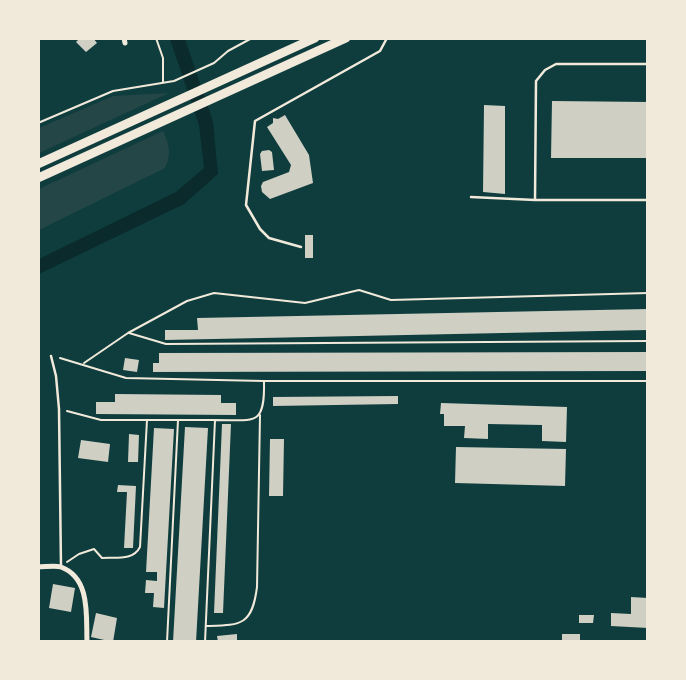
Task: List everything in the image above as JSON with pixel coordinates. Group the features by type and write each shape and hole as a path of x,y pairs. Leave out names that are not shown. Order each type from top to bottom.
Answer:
{"main road":[{"path":"38,164 315,38"},
{"path":"38,178 346,38"}],"street":[{"path":"38,567 61,567 77,579 85,596 87,642"}],"lane":[{"path":"301,247 269,238 260,229 246,205 255,121 380,51 387,38"},
{"path":"535,200 536,81 545,70 556,64 648,64"},
{"path":"471,197 648,200"},
{"path":"51,356 59,409 61,567"}],"path":[{"path":"156,38 163,58 163,83"},
{"path":"38,123 113,90 174,81 215,63 228,51 252,38"},
{"path":"84,364 128,333 187,301 214,293 305,303 359,290 391,300 648,293"},
{"path":"128,333 166,344 648,341"},
{"path":"51,356 126,378 264,381 648,381"},
{"path":"205,626 239,625 247,620 255,605 260,415 265,405 264,381"},
{"path":"59,409 101,420 250,420 260,415"},
{"path":"61,567 79,554 94,549 102,558 130,557 137,554 140,547 147,420"},
{"path":"167,642 178,420"},
{"path":"205,642 215,420"}],"shaded area":[{"path":"170,39 185,39 213,122 218,174 184,204 39,274 39,259 176,192 204,168 199,125"},
{"path":"169,93 39,153 39,128 113,96"},
{"path":"163,131 169,149 165,168 39,230 39,189"}],"building":[{"path":"80,38 93,38 97,43 86,52 76,42"},
{"path":"552,101 648,102 648,158 551,158"},
{"path":"484,105 505,106 505,194 483,192"},
{"path":"285,115 309,155 313,183 270,199 262,192 263,182 289,172 291,165 267,127 273,123 273,118 278,119"},
{"path":"269,150 272,152 274,170 262,171 260,154"},
{"path":"305,235 313,235 313,258 305,258"},
{"path":"648,309 648,330 165,340 165,330 198,330 197,318"},
{"path":"648,352 648,371 153,372 153,363 159,363 159,353"},
{"path":"125,358 139,360 137,372 123,370"},
{"path":"115,394 221,395 221,403 236,403 236,415 96,414 96,402 115,402"},
{"path":"398,396 398,404 273,406 273,397"},
{"path":"441,403 567,407 566,442 542,441 542,425 488,424 488,439 464,438 465,426 444,426 444,414 440,414"},
{"path":"222,424 231,424 223,613 214,613"},
{"path":"185,427 208,428 196,642 173,642"},
{"path":"154,428 174,429 164,608 153,607 154,593 145,593 146,580 157,581 157,572 146,572"},
{"path":"129,434 139,435 138,462 128,462"},
{"path":"270,439 284,439 283,496 269,496"},
{"path":"81,440 110,444 108,462 78,458"},
{"path":"456,447 566,449 565,486 455,483"},
{"path":"118,485 136,486 133,548 124,548 127,492 117,492"},
{"path":"53,584 75,588 71,612 49,608"},
{"path":"631,597 648,598 648,628 611,626 611,613 631,614"},
{"path":"96,613 117,618 113,642 91,637"},
{"path":"579,615 594,615 593,623 579,623"},
{"path":"237,634 237,642 218,642 217,636"},
{"path":"562,634 580,634 580,642 562,642"}]}
